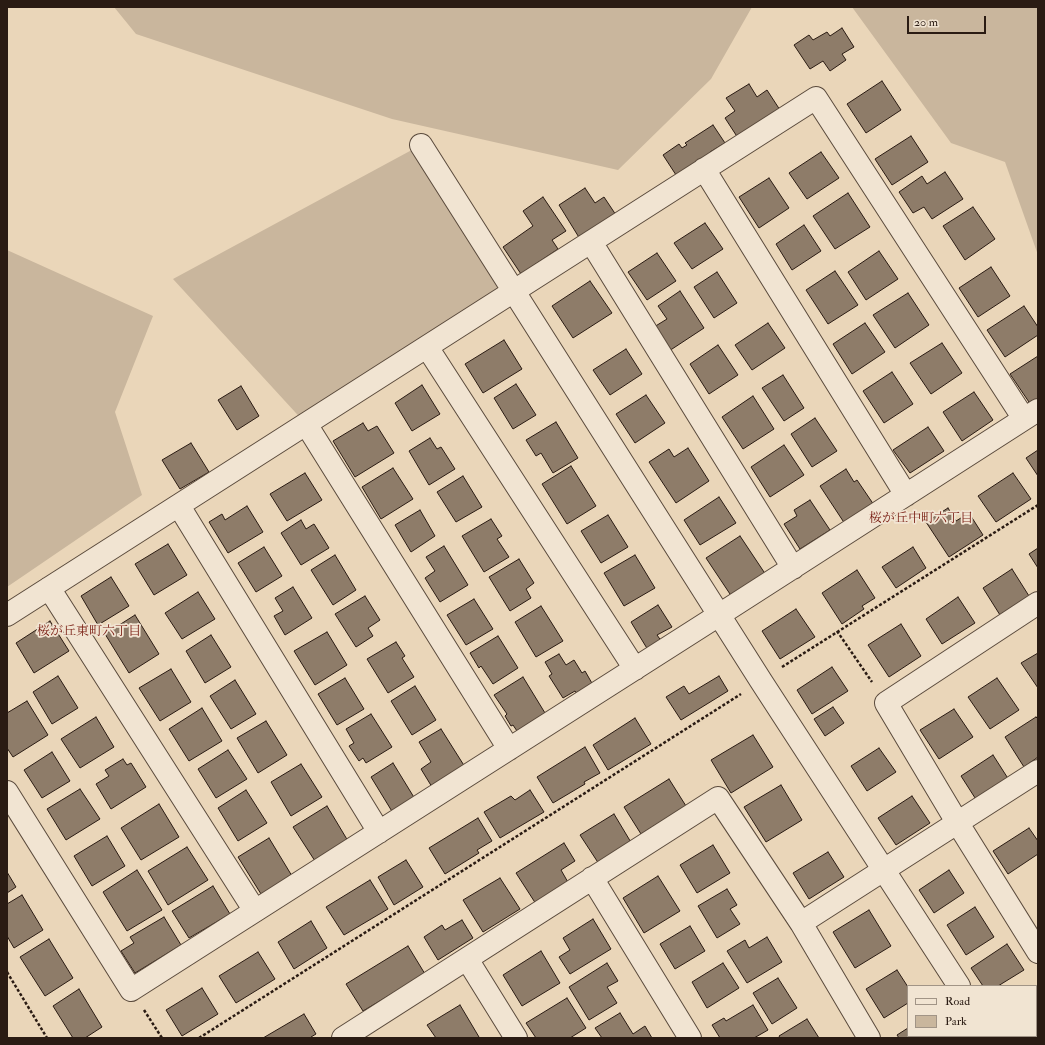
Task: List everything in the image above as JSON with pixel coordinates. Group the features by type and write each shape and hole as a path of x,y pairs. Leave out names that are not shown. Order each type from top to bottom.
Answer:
{"street":[{"path":"7,615 816,98 1031,415 131,990 7,792"},
{"path":"421,145 761,681 958,985"},
{"path":"704,169 906,495"},
{"path":"591,242 793,568"},
{"path":"427,347 634,669"},
{"path":"306,424 509,749"},
{"path":"179,506 379,832"},
{"path":"49,588 255,911"},
{"path":"1038,603 886,703 957,822 1038,952"},
{"path":"801,923 1038,771"},
{"path":"344,1038 718,798 801,923 869,1038"},
{"path":"592,878 690,1038"},
{"path":"467,958 516,1038"}],"path":[{"path":"198,1038 1038,505"},
{"path":"837,632 886,703"},
{"path":"7,972 47,1038"},
{"path":"131,990 162,1038"}],"green space":[{"path":"114,7 752,7 711,79 618,170 392,119 136,34"},
{"path":"852,7 1038,7 1038,255 1005,162 951,143"},
{"path":"421,145 513,292 306,424 173,279"},
{"path":"7,250 153,316 115,412 142,495 7,587"}],"building":[{"path":"842,28 854,47 842,54 846,60 830,71 823,61 810,69 794,45 809,35 813,40 827,32 830,36"},
{"path":"882,81 901,110 866,133 847,104"},
{"path":"749,84 757,97 767,90 780,110 738,138 725,118 735,111 726,98"},
{"path":"713,125 725,143 710,152 712,156 678,178 663,155 679,144 682,148 687,145 685,143"},
{"path":"911,136 928,162 892,185 875,159"},
{"path":"821,152 839,178 807,199 789,173"},
{"path":"945,172 963,199 932,219 924,207 913,213 899,192 922,176 927,184"},
{"path":"769,178 789,208 759,228 739,197"},
{"path":"585,188 595,203 604,197 616,215 580,239 559,205"},
{"path":"848,193 870,227 835,249 813,216"},
{"path":"543,197 566,231 552,240 558,249 521,274 503,247 533,226 523,211"},
{"path":"973,207 995,239 965,260 943,226"},
{"path":"705,223 723,249 692,269 674,243"},
{"path":"804,225 821,251 792,270 776,244"},
{"path":"879,251 898,279 866,300 848,272"},
{"path":"657,253 676,281 647,300 628,272"},
{"path":"991,267 1010,296 978,317 959,288"},
{"path":"835,271 858,305 828,324 806,290"},
{"path":"717,272 737,303 714,318 694,287"},
{"path":"590,281 612,313 573,338 552,306"},
{"path":"680,291 704,328 669,351 654,327 667,319 658,306"},
{"path":"908,293 929,325 895,348 873,315"},
{"path":"1024,306 1038,327 1038,335 1005,357 987,330"},
{"path":"768,323 785,348 752,370 735,345"},
{"path":"865,323 885,352 852,374 833,344"},
{"path":"504,340 522,369 483,393 465,364"},
{"path":"942,343 962,373 931,394 910,363"},
{"path":"718,345 738,375 709,394 690,364"},
{"path":"626,349 642,374 610,395 593,370"},
{"path":"1038,356 1038,400 1031,405 1010,374"},
{"path":"892,372 913,404 884,423 863,391"},
{"path":"783,375 804,408 784,421 762,388"},
{"path":"516,384 536,415 513,429 494,398"},
{"path":"422,385 440,414 412,431 395,403"},
{"path":"241,386 259,416 237,430 218,400"},
{"path":"974,392 993,420 962,441 943,412"},
{"path":"646,395 665,423 635,443 616,414"},
{"path":"753,396 774,429 743,449 722,417"},
{"path":"815,418 837,451 812,467 791,434"},
{"path":"556,422 578,458 553,473 541,453 536,456 526,440"},
{"path":"363,423 368,431 377,426 394,453 355,477 333,441"},
{"path":"928,427 944,451 910,473 893,450"},
{"path":"430,438 437,449 441,447 455,469 429,485 409,451"},
{"path":"191,443 209,472 180,489 162,460"},
{"path":"784,445 804,475 770,497 751,467"},
{"path":"688,448 709,481 676,503 649,462 669,449 674,457"},
{"path":"1038,450 1038,476 1026,458"},
{"path":"571,466 596,506 567,524 542,484"},
{"path":"393,468 413,499 381,519 362,487"},
{"path":"846,469 854,482 857,480 874,505 845,524 820,486"},
{"path":"305,473 322,500 287,521 270,494"},
{"path":"1013,473 1031,499 996,522 978,496"},
{"path":"463,476 482,507 456,522 437,492"},
{"path":"719,497 736,523 700,545 684,520"},
{"path":"810,500 830,530 800,549 784,524 797,516 794,510"},
{"path":"247,506 263,532 228,553 209,522 222,514 225,520"},
{"path":"948,508 956,521 969,513 983,535 949,557 926,522"},
{"path":"420,510 435,536 411,552 395,525"},
{"path":"608,515 628,547 601,563 581,531"},
{"path":"491,519 502,536 497,539 509,557 484,572 462,536"},
{"path":"301,520 306,529 314,524 329,548 301,565 281,533"},
{"path":"740,536 766,575 732,597 706,558"},
{"path":"168,544 187,575 154,595 135,564"},
{"path":"444,546 468,585 440,602 425,578 435,571 426,557"},
{"path":"264,547 282,576 256,592 238,563"},
{"path":"913,547 926,568 896,588 882,567"},
{"path":"1038,548 1038,568 1029,554"},
{"path":"335,555 356,590 333,605 311,570"},
{"path":"635,555 655,588 624,606 604,573"},
{"path":"519,559 534,583 526,589 531,598 510,611 489,577"},
{"path":"1012,569 1029,596 1000,615 983,588"},
{"path":"857,570 875,598 862,606 864,609 842,624 822,593"},
{"path":"111,577 129,606 98,625 81,596"},
{"path":"293,587 312,618 285,635 274,616 283,611 275,598"},
{"path":"198,592 215,619 182,639 165,613"},
{"path":"365,596 380,620 368,628 373,636 356,647 335,614"},
{"path":"958,597 975,623 942,644 926,619"},
{"path":"474,599 493,629 466,645 447,615"},
{"path":"658,605 672,627 657,635 662,642 648,650 631,622"},
{"path":"541,606 563,641 536,657 515,622"},
{"path":"796,609 815,637 780,659 762,631"},
{"path":"135,615 159,654 129,673 105,634"},
{"path":"50,621 69,651 34,673 16,643"},
{"path":"901,624 921,656 889,677 868,645"},
{"path":"327,632 347,665 315,685 294,651"},
{"path":"211,635 231,667 205,683 186,651"},
{"path":"498,636 518,668 493,684 481,666 479,668 470,653"},
{"path":"396,642 405,656 402,658 414,677 388,693 367,659"},
{"path":"1038,653 1038,688 1021,663"},
{"path":"559,654 566,665 574,660 582,673 585,671 593,685 577,694 575,691 563,698 549,676 552,674 545,662"},
{"path":"832,667 848,691 812,714 797,690"},
{"path":"171,669 191,702 160,721 139,688"},
{"path":"58,676 78,708 52,724 33,692"},
{"path":"719,676 728,691 681,720 666,697 684,686 689,694"},
{"path":"523,677 545,713 517,731 513,725 511,726 505,716 507,714 494,695"},
{"path":"345,678 364,709 337,725 318,694"},
{"path":"997,678 1019,710 990,729 968,697"},
{"path":"235,680 256,714 231,729 210,696"},
{"path":"415,686 436,720 412,735 391,701"},
{"path":"27,701 48,735 13,757 7,748 7,713"},
{"path":"833,707 844,723 825,736 814,719"},
{"path":"202,708 222,741 189,761 169,729"},
{"path":"954,709 973,737 939,759 920,730"},
{"path":"371,714 392,747 366,763 363,758 359,761 349,746 354,743 346,729"},
{"path":"96,717 114,747 80,768 61,739"},
{"path":"1036,717 1038,719 1038,757 1024,767 1005,737"},
{"path":"635,718 651,744 608,770 593,745"},
{"path":"266,721 287,755 258,773 237,738"},
{"path":"441,729 465,767 432,787 421,769 431,762 419,742"},
{"path":"753,735 773,767 731,793 711,760"},
{"path":"585,747 600,773 584,782 585,784 553,803 537,777"},
{"path":"879,748 896,772 867,791 851,766"},
{"path":"228,750 247,779 216,798 198,769"},
{"path":"52,752 70,781 42,798 24,770"},
{"path":"993,755 1009,780 977,801 961,776"},
{"path":"123,759 127,765 131,763 146,787 111,809 96,784 109,776 105,770"},
{"path":"393,763 415,799 393,813 371,777"},
{"path":"301,764 322,797 291,816 271,782"},
{"path":"669,779 686,806 641,834 624,807"},
{"path":"781,785 802,820 766,842 744,807"},
{"path":"80,789 100,819 66,840 47,809"},
{"path":"246,790 267,823 238,841 218,808"},
{"path":"530,790 544,812 500,838 484,812 511,796 515,800"},
{"path":"912,796 930,823 896,845 878,818"},
{"path":"159,804 179,837 141,860 121,828"},
{"path":"327,806 348,841 315,861 293,827"},
{"path":"614,814 632,844 599,864 580,835"},
{"path":"478,818 492,841 477,850 479,853 445,874 429,848"},
{"path":"1029,828 1038,841 1038,854 1008,874 993,851"},
{"path":"107,836 125,866 92,886 74,856"},
{"path":"269,838 292,876 261,894 238,857"},
{"path":"564,843 575,861 561,870 569,884 536,904 516,873"},
{"path":"713,845 730,873 697,893 680,865"},
{"path":"187,847 208,880 168,905 148,871"},
{"path":"828,852 844,877 809,899 793,873"},
{"path":"406,860 423,887 394,905 378,877"},
{"path":"137,870 162,910 127,931 103,892"},
{"path":"949,870 964,893 934,913 919,890"},
{"path":"7,872 16,887 7,893"},
{"path":"658,876 680,911 644,933 623,898"},
{"path":"500,878 520,909 483,932 463,900"},
{"path":"370,880 388,909 344,935 326,907"},
{"path":"213,886 230,914 189,938 172,911"},
{"path":"727,889 737,905 730,909 740,924 717,938 698,906"},
{"path":"22,895 43,930 14,948 7,936 7,904"},
{"path":"975,907 994,937 966,955 947,925"},
{"path":"869,910 891,946 855,968 833,932"},
{"path":"164,917 181,945 135,973 121,951 134,943 130,937"},
{"path":"593,919 611,949 570,974 559,957 570,950 563,938"},
{"path":"462,920 473,938 438,960 424,937 442,925 445,930"},
{"path":"311,921 327,948 294,969 278,942"},
{"path":"690,926 705,951 675,969 660,944"},
{"path":"767,937 782,962 747,983 727,951 745,940 749,948"},
{"path":"49,939 73,978 45,996 20,957"},
{"path":"1007,944 1024,970 1000,985 982,985 971,968"},
{"path":"408,946 425,974 363,1011 346,984"},
{"path":"541,951 560,983 522,1006 503,975"},
{"path":"258,952 275,979 236,1003 219,976"},
{"path":"607,963 618,981 607,987 617,1003 589,1020 569,987"},
{"path":"723,963 739,988 707,1008 692,982"},
{"path":"897,970 907,985 907,1004 884,1018 866,989"},
{"path":"778,978 797,1008 772,1024 753,993"},
{"path":"202,988 218,1014 182,1036 166,1010"},
{"path":"79,989 102,1027 85,1038 73,1038 53,1006"},
{"path":"1037,995 1038,997 1037,1013"},
{"path":"567,998 586,1028 570,1038 536,1038 526,1023"},
{"path":"460,1005 479,1037 436,1038 427,1025"},
{"path":"753,1005 768,1030 754,1038 720,1038 712,1025 724,1018 726,1021"},
{"path":"620,1013 633,1034 645,1026 652,1038 602,1038 595,1028"},
{"path":"304,1014 316,1034 311,1037 312,1038 263,1038"},
{"path":"807,1019 819,1038 780,1038 779,1036"},
{"path":"907,1029 907,1037 944,1038 899,1038 897,1035"}],"district":[{"name":"桜が丘中町六丁目","path":"921,519"},
{"name":"桜が丘東町六丁目","path":"89,632"}]}
